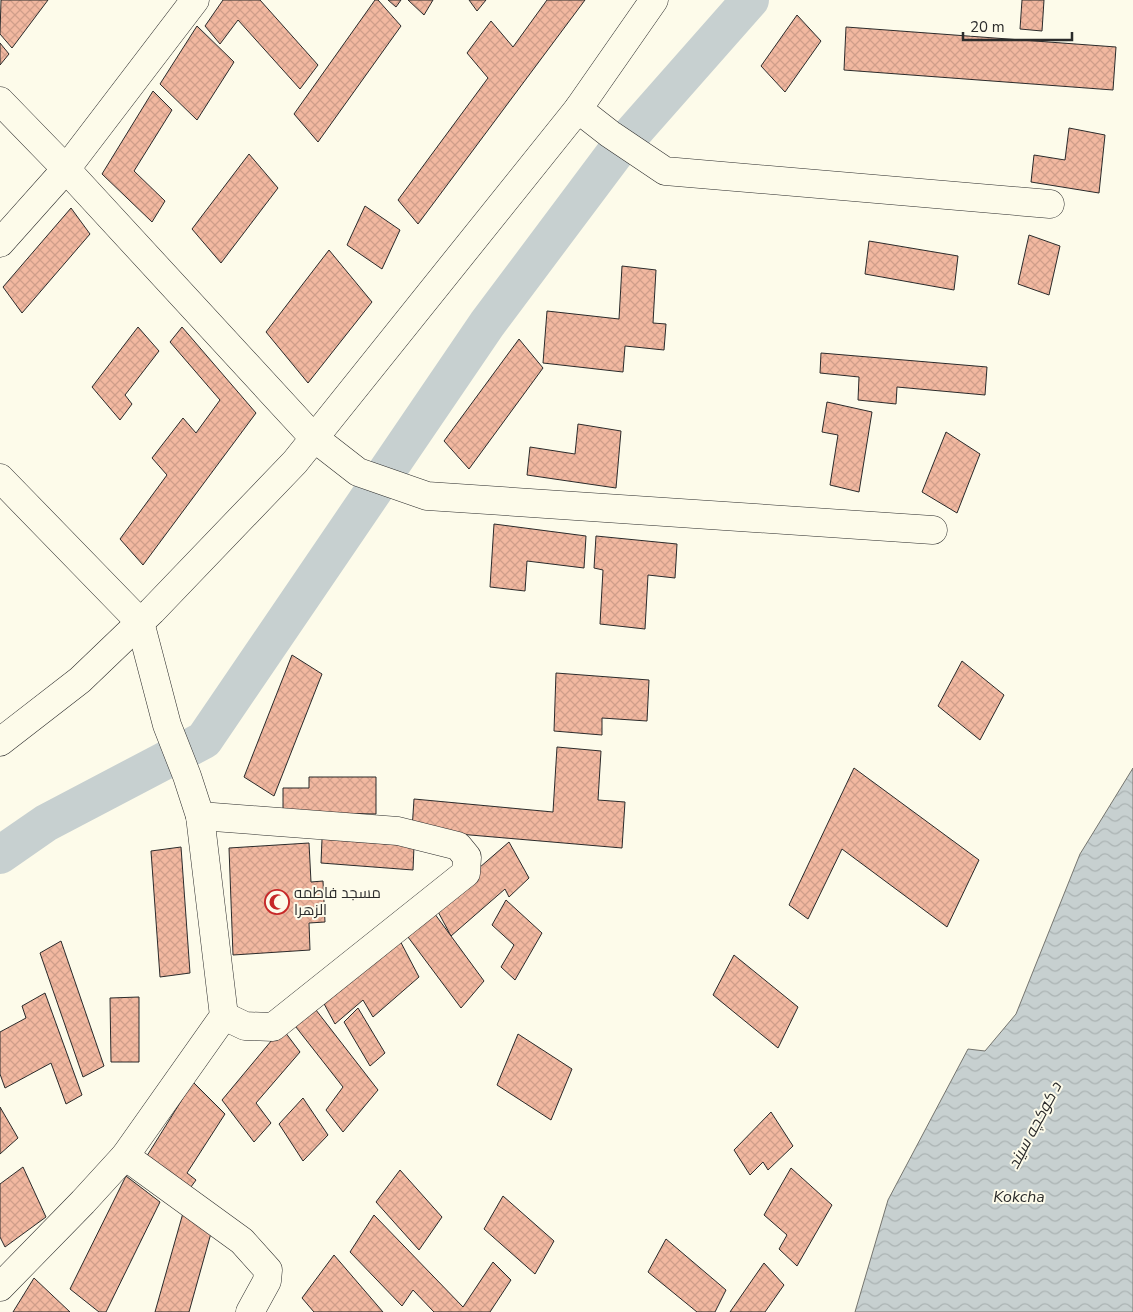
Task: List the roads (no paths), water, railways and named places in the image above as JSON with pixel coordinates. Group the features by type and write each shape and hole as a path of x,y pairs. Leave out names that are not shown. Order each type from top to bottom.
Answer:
{"street":[{"path":"0,243 66,169 195,0"},
{"path":"0,742 80,680 140,622 294,462 578,109 654,0"},
{"path":"0,101 66,169 313,437 358,472 427,496 932,530"},
{"path":"578,109 610,134 665,171 1050,204"},
{"path":"0,478 140,622 167,725 200,816 224,1016 125,1156 84,1202 0,1287"},
{"path":"200,816 398,831 458,846 467,857 466,873 273,1027 245,1026 224,1016"},
{"path":"125,1156 242,1241 268,1270 268,1281 250,1312"}],"water":[{"name":"Kokcha","path":"1133,768 1133,1312 855,1312 888,1200 968,1049 985,1051 1016,1014 1080,854"}],"waterway":[{"path":"0,855 46,823 204,740 487,324 615,153 750,0"}],"place":[{"name":"مسجد فاطمه الزهرا","path":"277,902"}],"water label":[{"name":"د کوکچه سیند","path":"1034,1125"}]}
